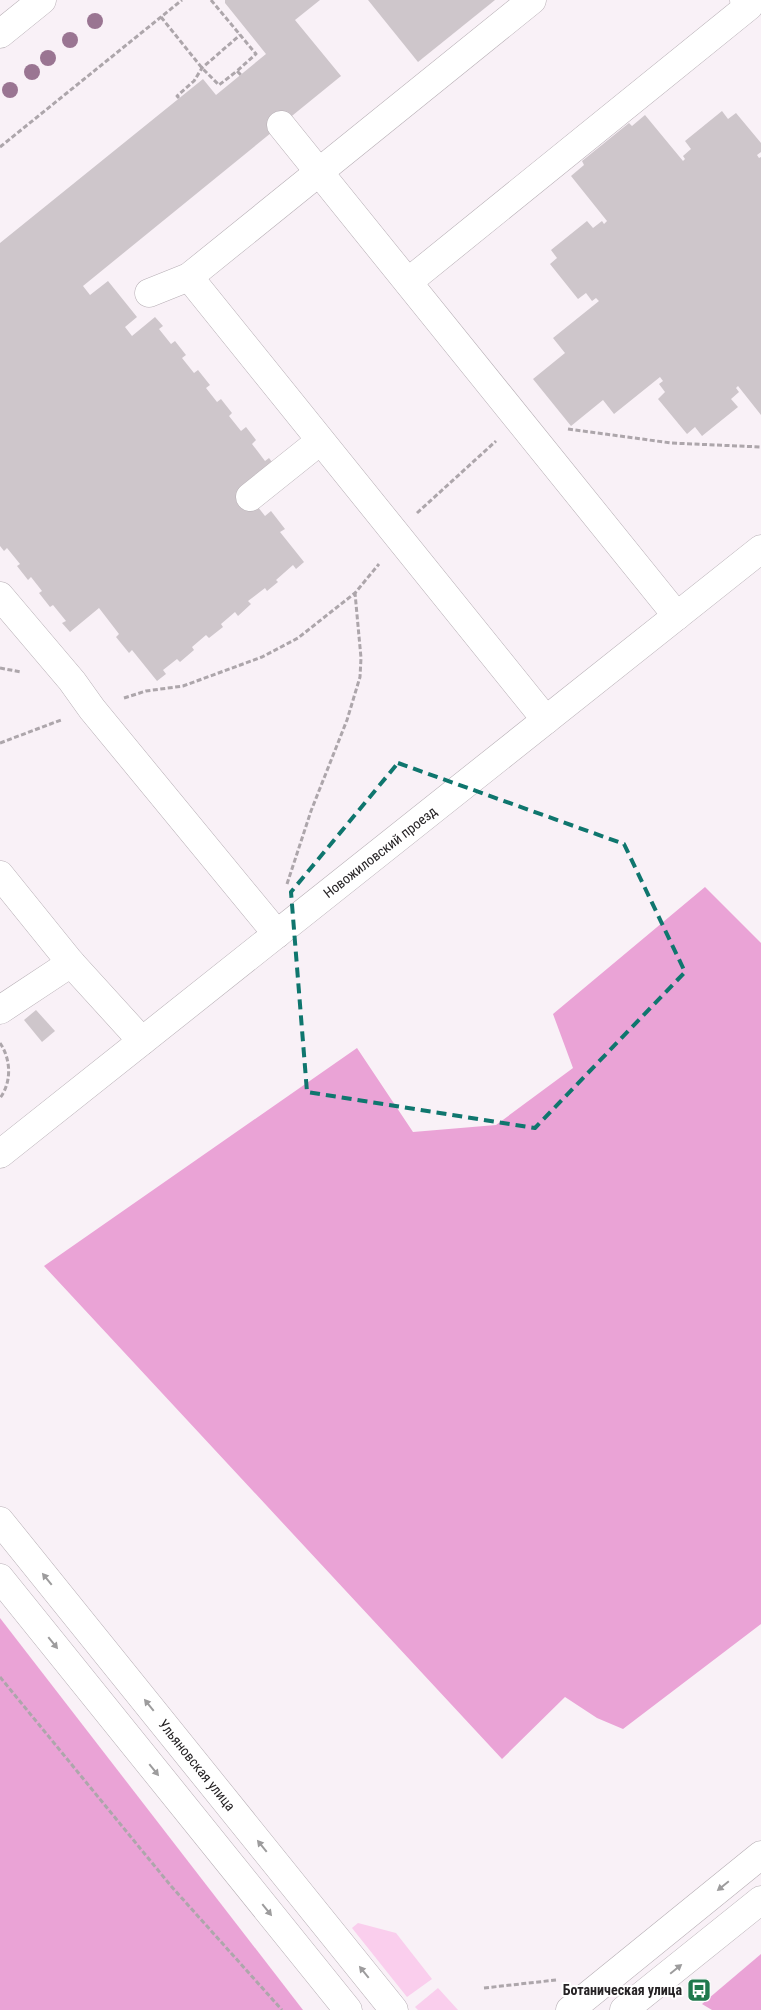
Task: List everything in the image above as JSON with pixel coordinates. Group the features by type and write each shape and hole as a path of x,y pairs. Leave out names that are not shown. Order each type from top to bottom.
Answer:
{"street":[{"path":"0,34 42,0"},
{"path":"149,293 189,277 532,0"},
{"path":"408,282 749,6 744,0"},
{"path":"281,125 677,616"},
{"path":"189,277 546,720"},
{"path":"250,497 320,441"},
{"name":"Новожиловский проезд","path":"0,1154 761,550"},
{"path":"0,596 72,681 92,709 277,934"},
{"path":"0,875 71,962 142,1041"},
{"path":"0,1010 71,962"},
{"name":"Ульяновская улица","path":"0,1521 394,2010"},
{"path":"0,1578 348,2010"},
{"path":"570,2010 761,1855"},
{"path":"624,2010 761,1900"}],"path":[{"path":"0,147 182,0"},
{"path":"161,18 202,68 218,84 237,71 256,54 211,0"},
{"path":"179,98 177,96 194,81 202,68 240,35"},
{"path":"237,71 241,75"},
{"path":"0,743 146,691 183,686 262,657 298,638 355,593 400,539 416,514 519,420 578,431 671,443 761,447"},
{"path":"286,887 311,811 347,720 360,677 361,658 355,593"},
{"path":"0,1043 6,1052 8,1072 7,1087 0,1098"},
{"path":"0,1677 171,1886 282,2010"},
{"path":"484,1988 560,1979"}],"highlighted area":[{"path":"398,763 624,844 685,972 535,1128 307,1092 291,892"}],"shaded area":[{"path":"705,887 761,943 761,1624 623,1729 597,1718 565,1697 502,1759 44,1266 357,1048 413,1132 496,1125 573,1068 553,1014"},
{"path":"0,1618 303,2010 0,2010"},
{"path":"358,1923 396,1933 432,1979 407,1997 352,1928"},
{"path":"761,1954 761,2010 712,2010 702,2004"},
{"path":"438,1988 458,2010 418,2010 415,2007"}],"building":[{"path":"225,0 320,0 295,20 341,76 83,286 90,295 108,281 137,317 125,327 132,336 155,317 163,326 159,329 171,344 175,341 186,355 182,358 194,373 198,370 210,385 206,388 217,402 221,399 232,413 229,416 241,431 246,427 256,440 252,444 265,461 269,458 275,466 250,497 265,516 271,511 285,529 280,532 304,562 296,569 293,565 267,591 265,588 248,601 251,604 238,616 235,612 221,624 223,627 209,638 206,635 192,647 194,650 180,662 177,659 163,670 166,674 157,681 132,650 129,653 116,637 119,634 99,608 70,632 62,623 66,621 53,605 50,607 39,593 42,591 31,577 28,580 17,566 20,564 7,548 4,551 0,546 0,243 203,79 216,95 266,54 225,3"},
{"path":"368,0 495,0 418,62"},
{"path":"722,111 728,119 736,113 761,143 761,152 757,155 759,158 761,157 761,415 738,386 736,388 739,392 731,399 738,407 702,436 695,427 687,434 658,399 665,392 659,384 663,381 660,377 614,414 603,400 571,426 533,379 565,353 553,338 599,301 596,298 592,301 586,293 578,299 550,264 557,258 551,250 587,221 593,228 602,221 604,224 607,221 571,176 584,165 582,161 629,123 632,126 645,115 683,161 685,159 683,156 691,149 685,141"},
{"path":"36,1010 55,1031 42,1042 24,1020"}],"place":[{"name":"Ботаническая улица","path":"699,1990"}]}
